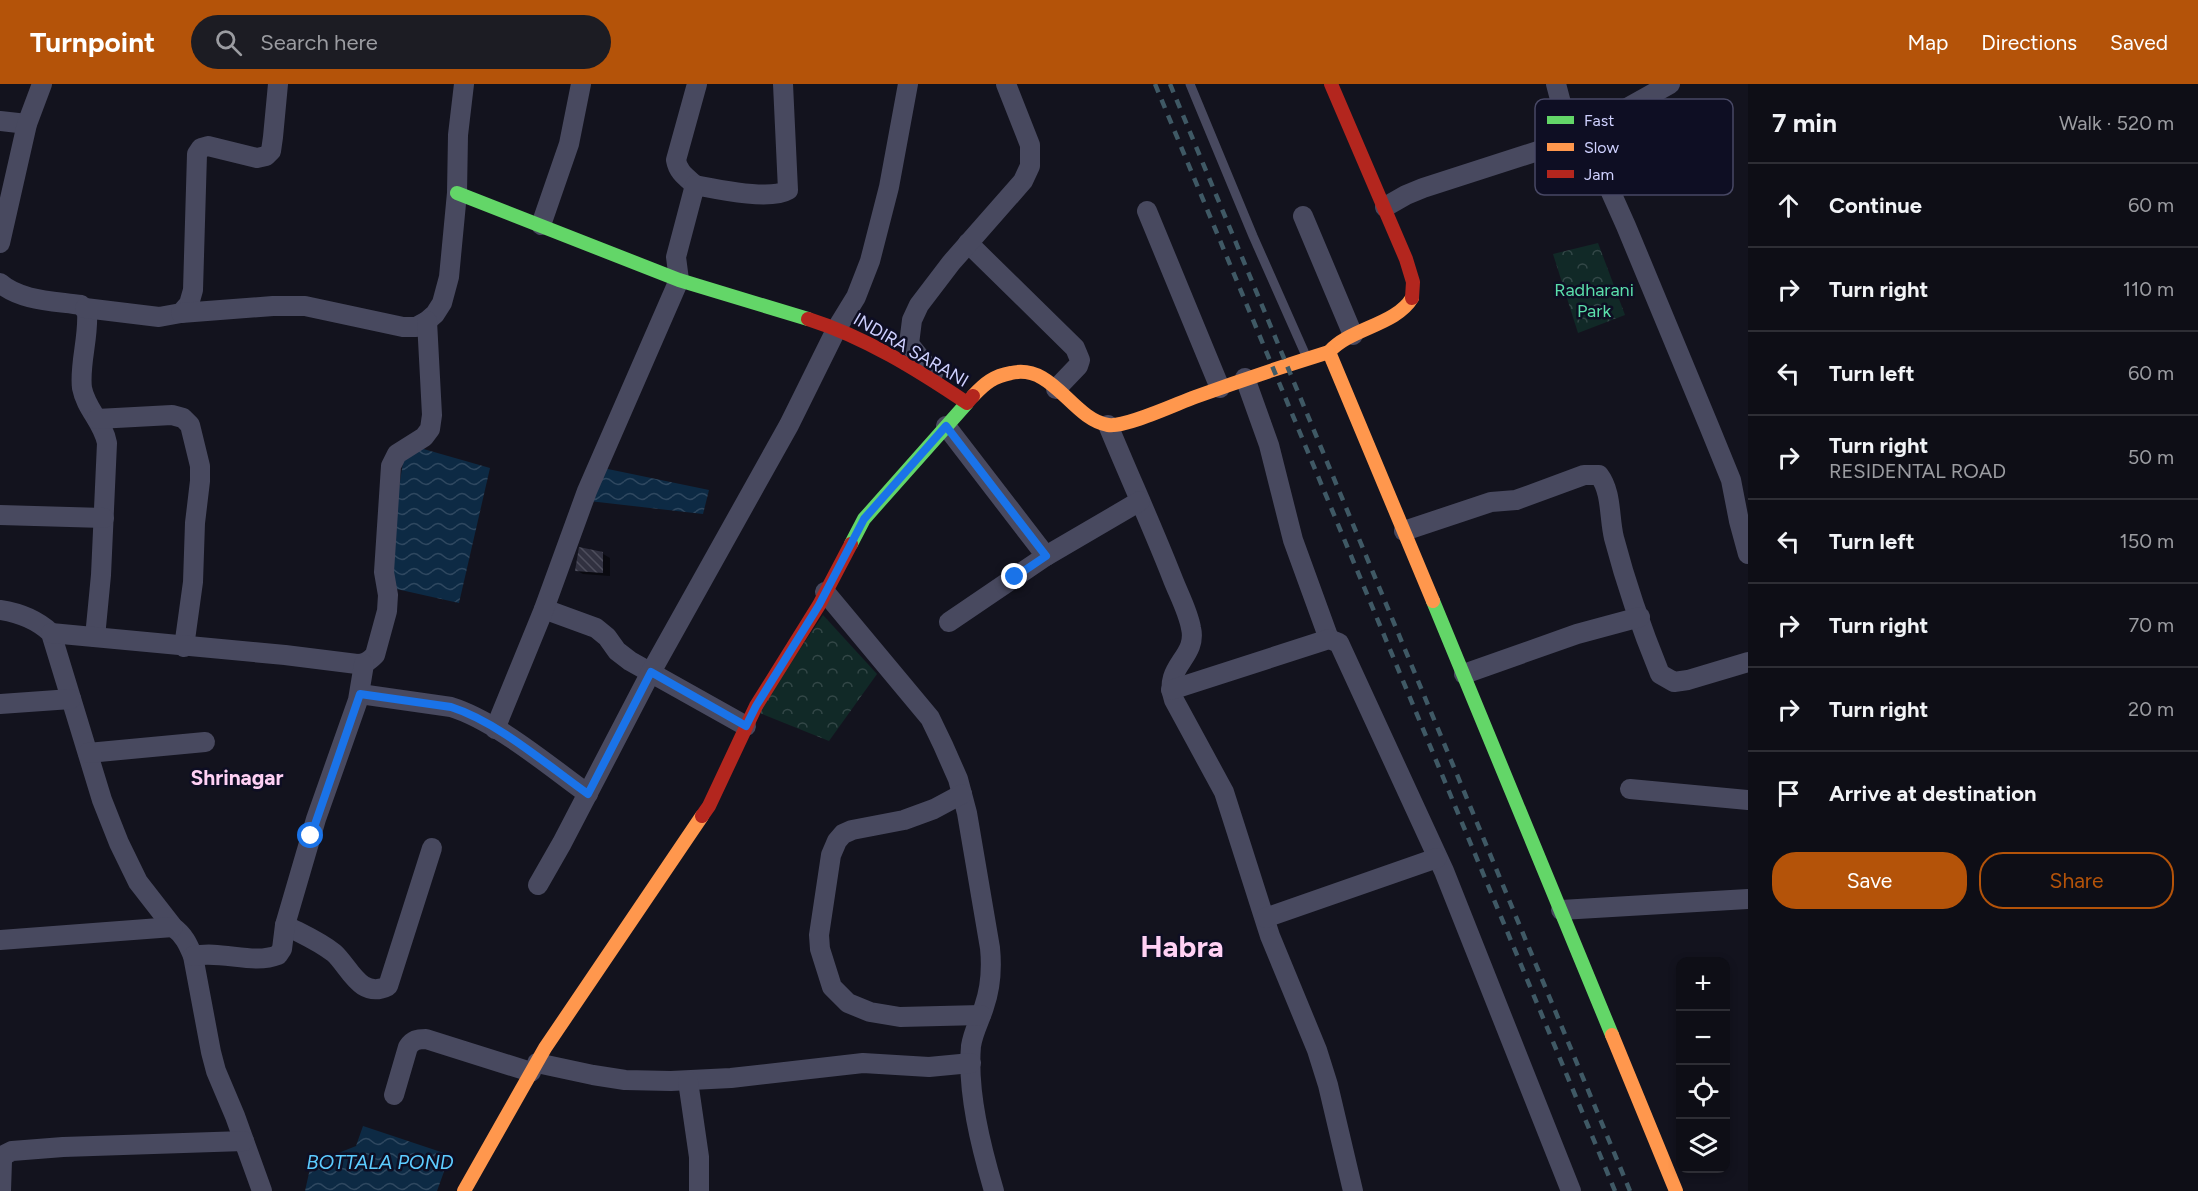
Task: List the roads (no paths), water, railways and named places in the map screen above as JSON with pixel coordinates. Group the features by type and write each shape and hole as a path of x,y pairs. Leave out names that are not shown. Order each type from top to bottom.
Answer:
{"street":[{"path":"0,243 27,124 42,84"},
{"path":"182,313 189,304 193,290 197,154 201,148 208,146 257,158 266,156 271,150 273,138 278,84"},
{"path":"0,283 20,295 81,305 85,308 159,317 273,306 305,306 403,327 416,327 435,314 442,303 448,277 457,193 458,135 464,84"},
{"path":"541,225 569,144 581,84"},
{"path":"697,84 676,160 677,168 695,185 749,194 780,194 788,190 783,84"},
{"path":"538,885 651,672 784,435 837,328 856,297 870,261 889,187 908,84"},
{"path":"464,1191 534,1067 709,806 756,706 819,605 864,519 946,426 960,399 923,363 909,344 912,320 919,305 968,243 1023,180 1030,166 1030,145 1006,84"},
{"path":"1331,84 1409,268 1413,290 1408,306 1336,343 1329,352 1274,371 1245,378 1128,422 1108,425 1191,628 1190,647 1171,679 1171,690 1224,792 1280,963 1317,1050 1328,1084 1353,1191"},
{"path":"1556,84 1560,99"},
{"path":"1643,99 1670,84"},
{"path":"0,121 27,124"},
{"path":"1385,207 1423,188 1535,152"},
{"path":"495,729 544,609 586,491 679,280 676,257 695,185"},
{"name":"INDIRA SARANI","path":"457,193 679,280 837,328 922,373 960,399 996,376 1023,370 1037,375 1092,418 1108,425"},
{"path":"1612,195 1731,480 1738,521 1748,554"},
{"path":"1147,211 1220,388"},
{"path":"1303,216 1353,335"},
{"path":"968,243 1075,348 1080,360 1078,366 1056,389"},
{"path":"85,308 88,322 82,384 89,408 103,427 107,443 101,575 95,637"},
{"path":"193,956 221,954 258,959 271,958 278,955 282,949 285,925 316,819 360,694 364,664 375,655 387,611 388,595 384,572 390,466 397,454 424,437 430,429 432,415 427,321"},
{"path":"1329,352 1676,1191"},
{"path":"1245,378 1269,445 1293,540 1329,639 1339,644 1344,651 1437,858 1571,1191"},
{"path":"97,419 172,415 183,418 190,426 200,466 200,481 195,523 193,582 184,647"},
{"path":"946,426 1046,556"},
{"path":"1404,531 1491,502 1515,500 1584,476 1599,475 1607,490 1614,536 1660,674 1674,682 1748,662"},
{"path":"949,622 1046,556 1140,501"},
{"path":"0,515 104,518"},
{"path":"825,591 930,718 958,778 981,890 992,968 990,986 971,1044 971,1063 977,1122 994,1191"},
{"path":"544,609 596,628 607,637 616,651 630,661 746,726"},
{"path":"0,610 20,614 42,624 51,633 102,800 130,866 138,882 173,927 188,942 193,956 216,1071 262,1191"},
{"path":"1464,674 1577,634 1640,617"},
{"path":"51,633 364,664"},
{"path":"1171,690 1329,639"},
{"path":"360,694 451,707 465,712 495,729 588,794"},
{"path":"0,704 71,699"},
{"path":"88,753 205,742"},
{"path":"1630,789 1748,800"},
{"path":"962,794 934,809 904,820 852,830 843,834 831,855 819,935 820,949 832,987 848,1003 870,1012 900,1017 981,1015"},
{"path":"285,925 336,955 357,982 368,987 382,989 388,986 432,849"},
{"path":"1265,918 1437,858"},
{"path":"1561,910 1748,899"},
{"path":"0,940 173,927"},
{"path":"394,1095 408,1047 412,1041 418,1039 426,1039 534,1067 625,1080 688,1081 863,1063 929,1066 971,1063"},
{"path":"688,1081 699,1156 699,1191"},
{"path":"1,1191 2,1161 4,1155 12,1151 63,1147 244,1141"}],"lane":[{"path":"1190,84 1253,236 1308,358"}],"water":[{"path":"406,444 490,468 459,603 383,586"},
{"path":"603,468 709,490 703,514 589,501"},
{"name":"BOTTALA POND","path":"363,1126 450,1155 437,1191 305,1191 311,1164 356,1146"}],"railway":[{"path":"1155,84 1615,1191"},
{"path":"1170,84 1630,1191"}],"district":[{"name":"Shrinagar","path":"237,778"},
{"name":"Habra","path":"1182,947"}],"park label":[{"name":"Radharani Park","path":"1594,300"}]}
